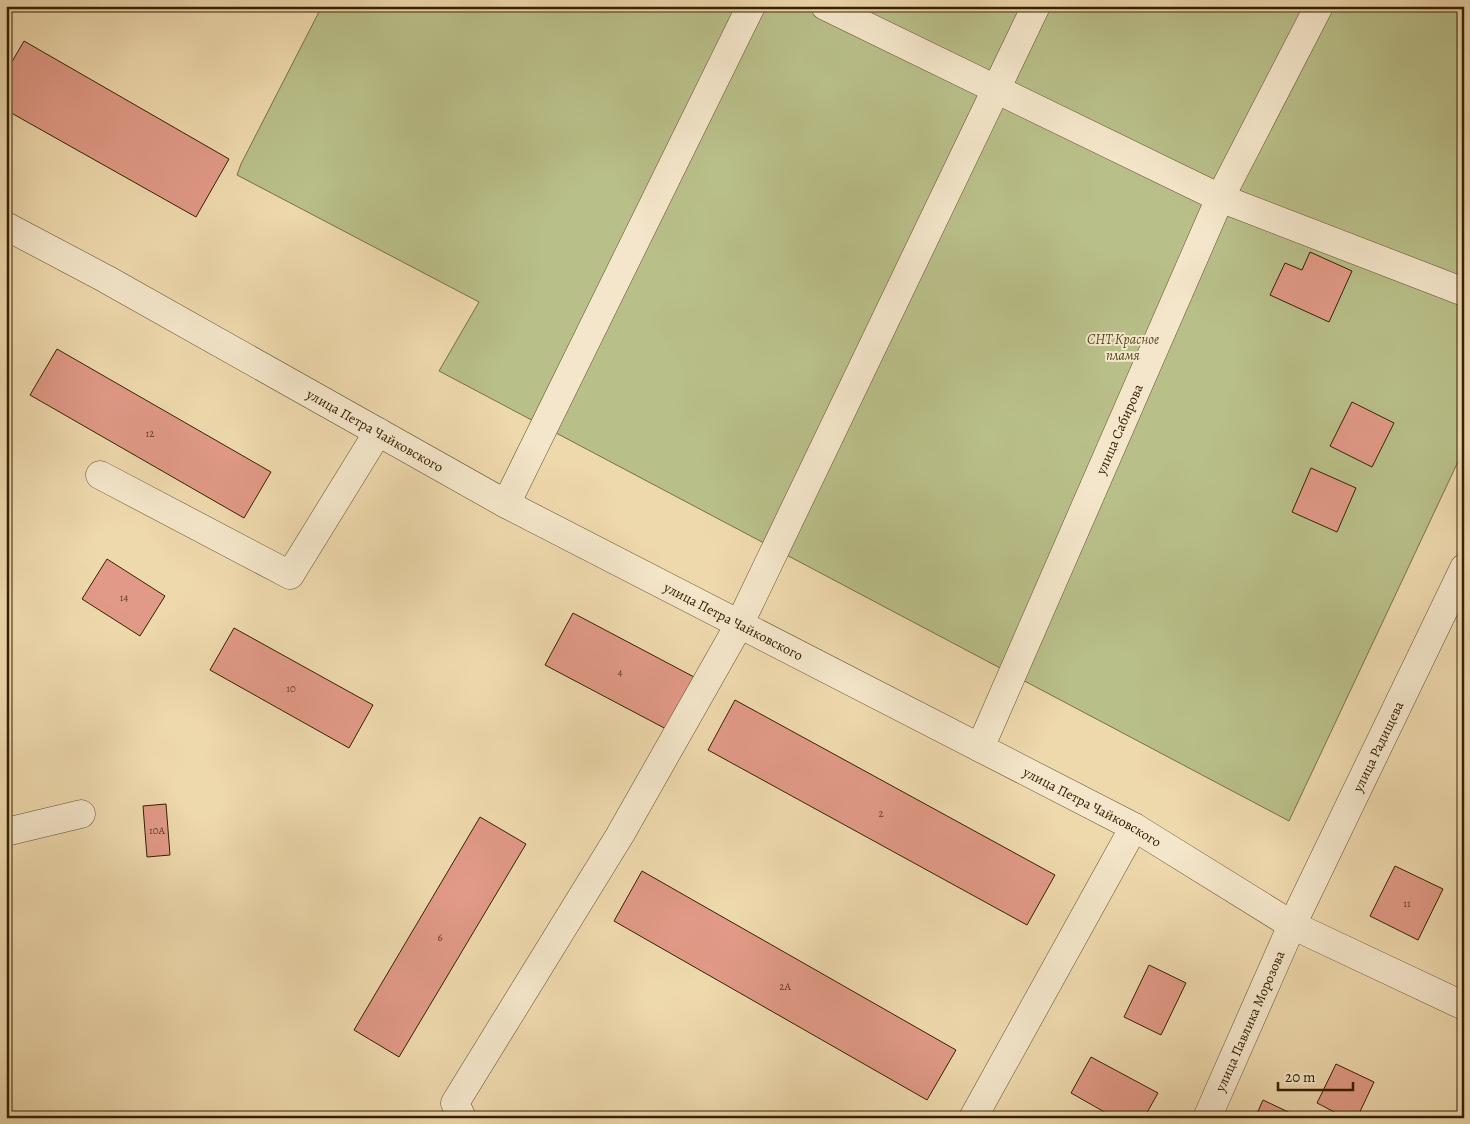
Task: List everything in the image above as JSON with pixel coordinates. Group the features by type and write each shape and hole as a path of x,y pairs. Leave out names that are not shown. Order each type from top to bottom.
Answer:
{"street":[{"path":"506,504 751,6"},
{"path":"825,6 1220,198 1464,292"},
{"path":"462,1118 455,1103 620,834 739,624 1036,6"},
{"name":"улица Сабирова","path":"980,748 1220,198 1319,6"},
{"name":"улица Петра Чайковского","path":"6,226 106,279 506,504 1134,827 1292,925 1464,1006"},
{"path":"100,475 290,575 378,432"},
{"name":"улица Радищева","path":"1292,925 1464,568"},
{"path":"6,832 81,814"},
{"path":"973,1118 1134,827"},
{"name":"улица Павлика Морозова","path":"1207,1118 1292,925"}],"green space":[{"name":"СНТ Красное пламя","path":"322,6 1464,6 1464,449 1289,821 439,371 479,302 237,175"}],"building":[{"path":"24,41 229,159 196,217 6,110 6,72"},
{"path":"1310,252 1352,271 1329,322 1270,295 1285,263 1302,270"},
{"path":"57,349 271,472 244,518 30,395"},
{"path":"1352,402 1394,423 1372,467 1330,446"},
{"path":"1311,468 1356,488 1337,532 1292,512"},
{"path":"107,559 165,596 140,636 82,599"},
{"path":"573,613 696,678 668,730 545,665"},
{"path":"234,628 373,705 349,748 210,670"},
{"path":"735,700 1055,875 1027,925 708,750"},
{"path":"166,804 170,855 147,857 143,806"},
{"path":"480,817 526,844 399,1057 354,1030"},
{"path":"1395,866 1443,889 1418,940 1370,916"},
{"path":"642,871 956,1050 927,1100 614,921"},
{"path":"1149,965 1186,983 1161,1035 1124,1017"},
{"path":"1091,1057 1158,1093 1144,1118 1115,1118 1071,1093"},
{"path":"1336,1064 1374,1082 1357,1118 1346,1118 1317,1103"},
{"path":"1263,1100 1301,1118 1255,1118"}]}
